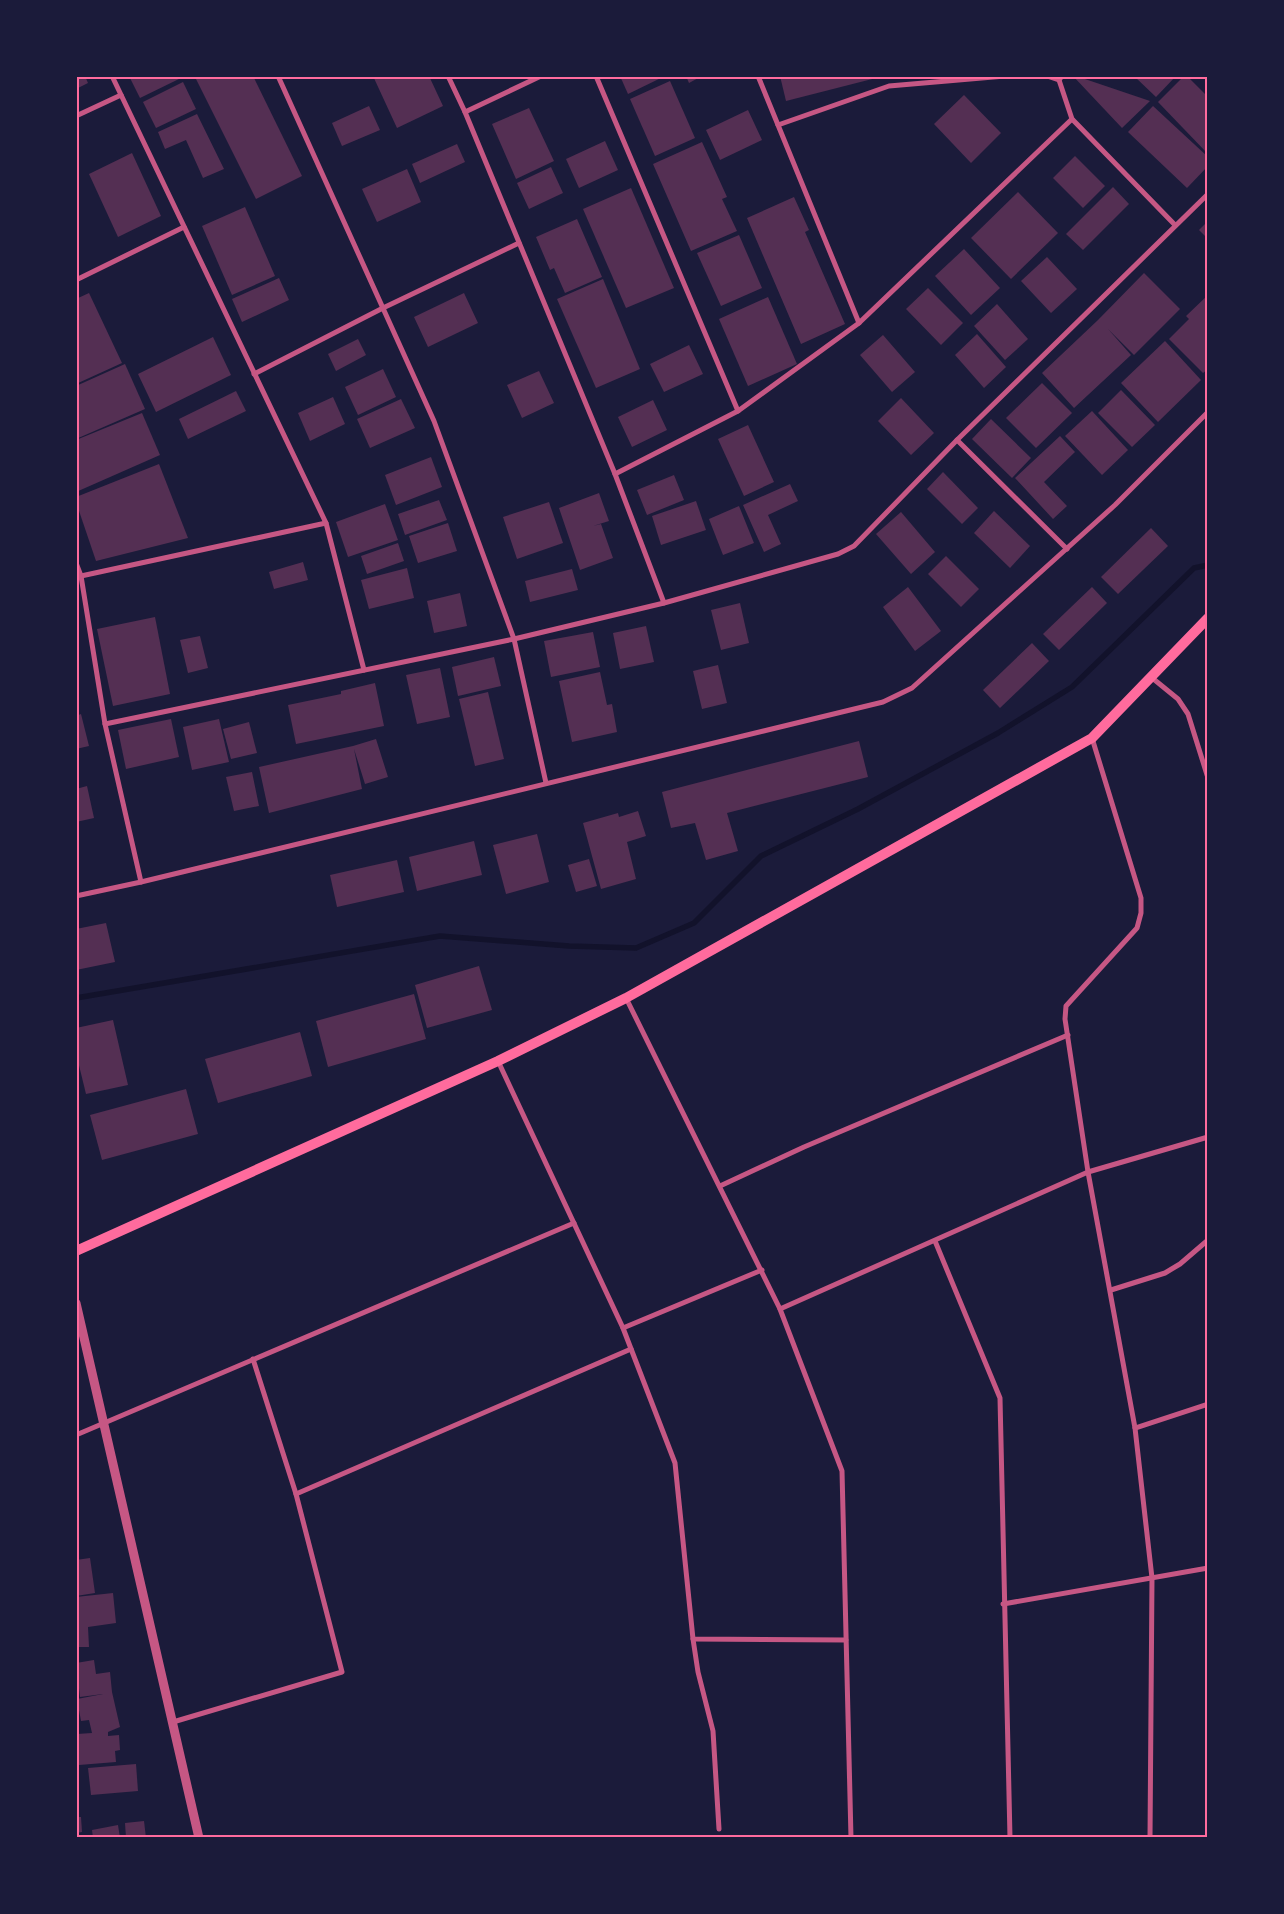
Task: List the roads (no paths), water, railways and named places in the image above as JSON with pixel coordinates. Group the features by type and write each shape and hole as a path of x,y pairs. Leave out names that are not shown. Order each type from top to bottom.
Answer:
{"main road":[{"path":"76,1252 498,1061 626,998 1092,738 1208,618"}],"street":[{"path":"112,76 326,523 364,670"},
{"path":"278,76 434,421 514,639 546,783"},
{"path":"448,76 465,112 615,474 664,604"},
{"path":"465,112 541,76"},
{"path":"596,76 738,411"},
{"path":"758,76 859,323"},
{"path":"778,125 890,86 1005,76"},
{"path":"1047,76 1060,78 1072,120 1175,225"},
{"path":"76,116 121,95"},
{"path":"615,474 738,411 859,323 1072,120"},
{"path":"105,724 514,639 664,604 838,554 854,546 958,440 1208,194"},
{"path":"76,280 184,227"},
{"path":"254,374 383,308 519,243"},
{"path":"76,896 141,882 883,702 912,688 1115,505 1208,412"},
{"path":"958,440 1067,549"},
{"path":"81,576 326,523"},
{"path":"76,563 81,576 105,724 141,882"},
{"path":"1150,676 1178,699 1188,714 1208,778"},
{"path":"1092,738 1141,898 1141,913 1137,928 1066,1006 1065,1019 1088,1172 1135,1428 1152,1578 1150,1838"},
{"path":"626,998 762,1270 780,1310 842,1470 851,1838"},
{"path":"720,1186 804,1147 1068,1035"},
{"path":"498,1061 623,1328 675,1464 693,1639 698,1672 713,1731 720,1829"},
{"path":"780,1310 1088,1172 1208,1137"},
{"path":"76,1435 574,1223"},
{"path":"1111,1290 1165,1273 1180,1264 1208,1240"},
{"path":"935,1242 1000,1398 1003,1604 1010,1838"},
{"path":"623,1328 762,1270"},
{"path":"76,1303 199,1838"},
{"path":"296,1494 631,1349"},
{"path":"173,1722 342,1672 296,1494 253,1359"},
{"path":"1135,1428 1208,1404"},
{"path":"1003,1604 1208,1568"},
{"path":"693,1639 846,1640"}],"waterway":[{"path":"76,998 440,936 569,946 636,948 694,923 761,856 858,809 998,733 1072,687 1194,568 1208,565"}]}
